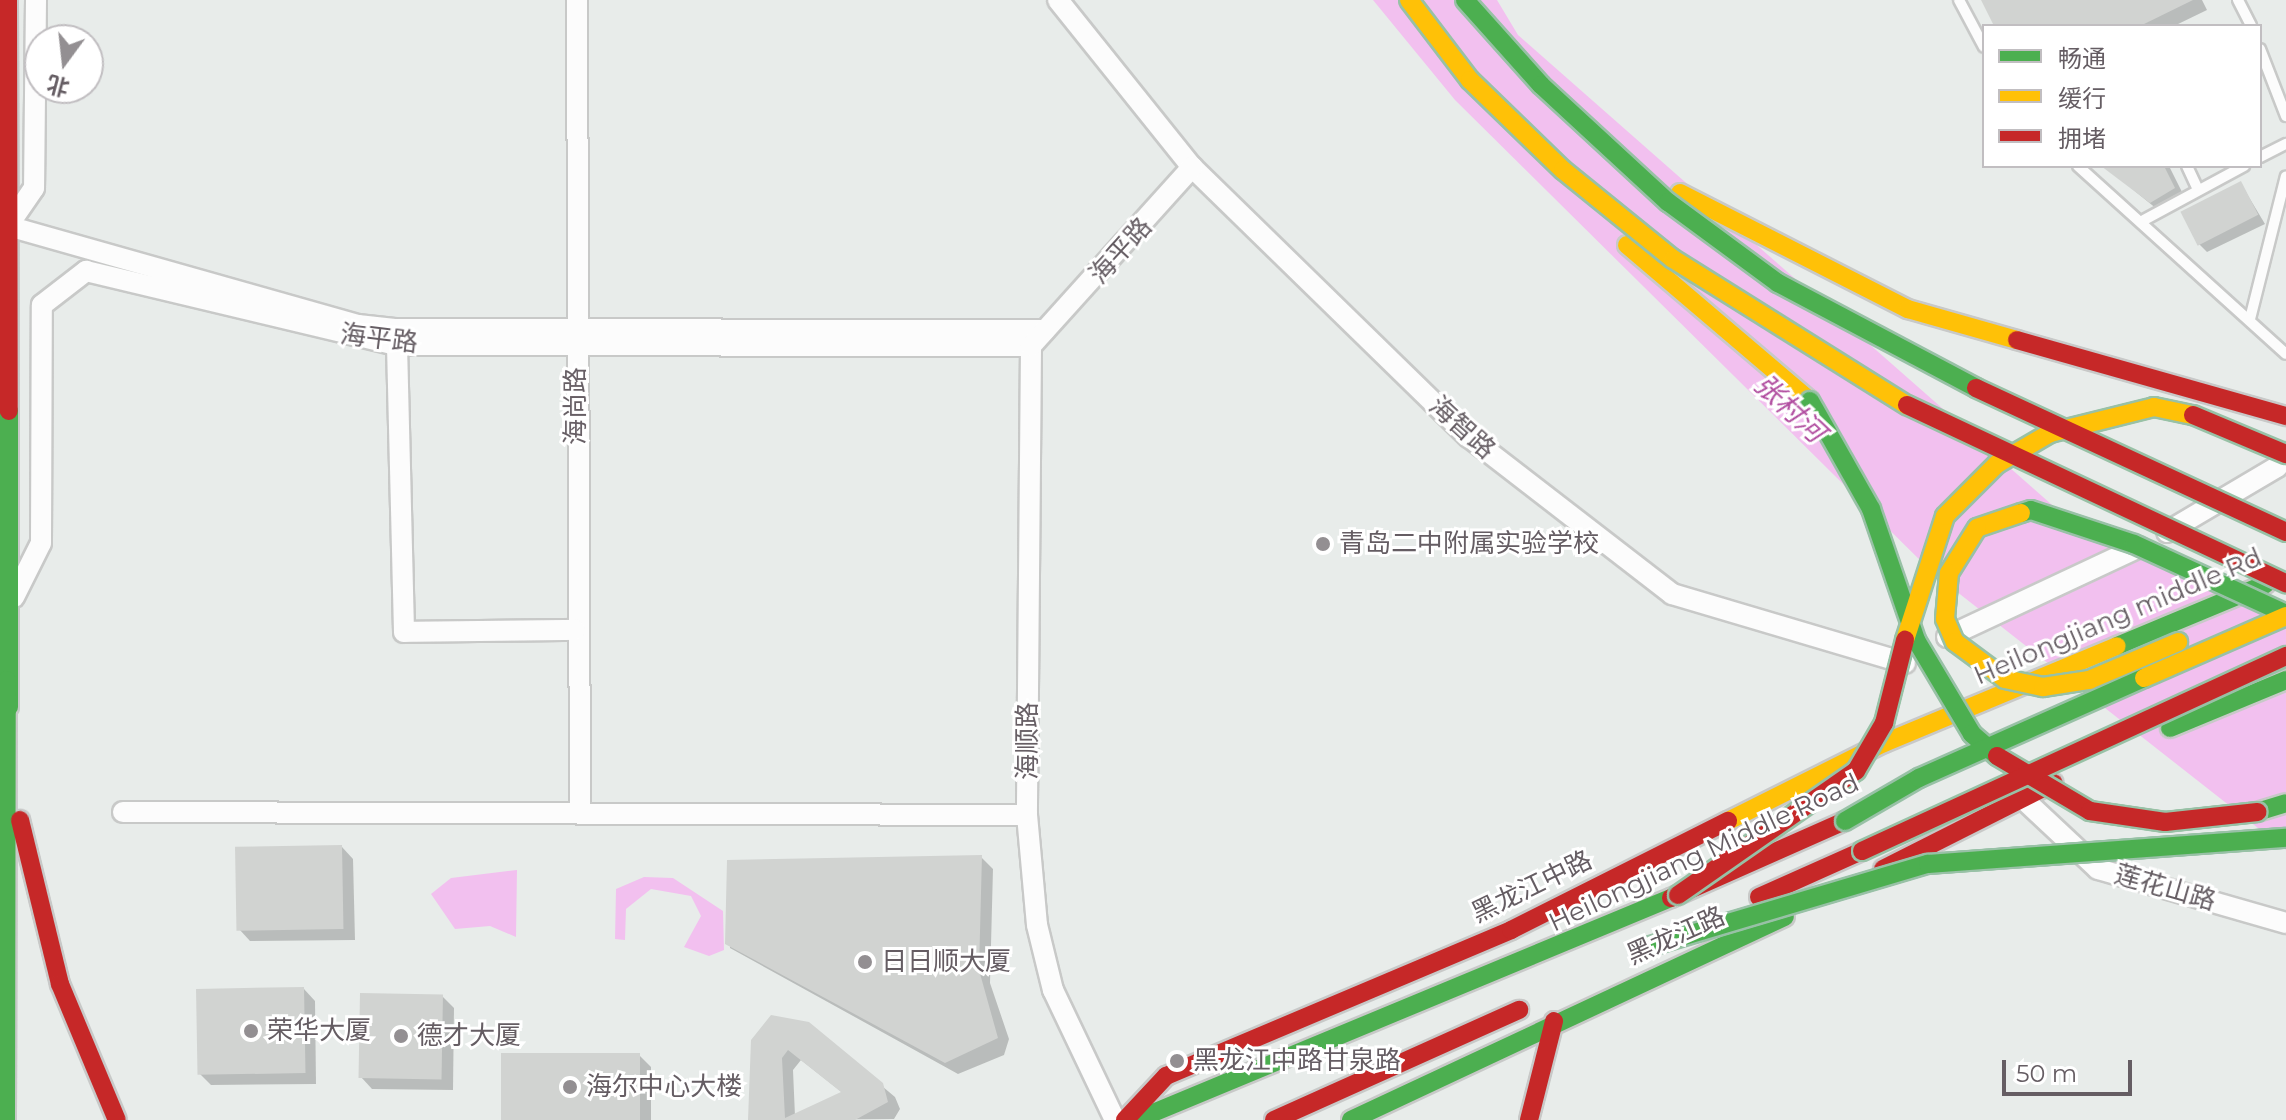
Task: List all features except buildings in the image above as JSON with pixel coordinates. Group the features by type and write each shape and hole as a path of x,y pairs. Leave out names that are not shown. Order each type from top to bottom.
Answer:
{"main road":[{"path":"6,1120 8,0"},
{"path":"1400,0 1470,80 1563,170 1673,259 1913,409 2286,583"},
{"path":"1409,0 1470,80"},
{"path":"1465,0 1591,130 1668,202 1778,283 1930,367 2286,532"},
{"path":"1591,130 1722,218 1908,309 2286,416"},
{"path":"1563,170 1617,236 1810,401 1871,509 1916,640 1948,702 2011,769 2090,811 2134,819 2212,819 2286,803"},
{"path":"1678,895 1856,771 1894,695 1923,569 1945,516 1997,464 2050,433 2154,407 2211,418 2285,455"},
{"path":"2286,604 2273,609 2259,614 2178,642 2089,680 2043,687 2005,679 1971,659 1945,619 1944,595 1956,557 1977,528 2031,510 2134,544 2272,607 2286,615"},
{"name":"Heilongjiang middle Rd","path":"1970,707 2286,575"},
{"name":"Heilongjiang Middle Road","path":"1136,1120 1490,979 1845,821 1919,778 2286,615"},
{"path":"2286,656 1640,950 1865,877 1928,864 2286,838"},
{"path":"7,680 23,857 60,984 117,1120"},
{"path":"2021,798 2137,742 2286,680"},
{"name":"黑龙江中路","path":"1125,1120 1166,1076 1511,930 1970,707"},
{"name":"黑龙江路","path":"1351,1120 1554,1021 1811,907 2021,798"},
{"path":"1274,1120 1539,1000"},
{"path":"1529,1120 1554,1021"}],"street":[{"path":"8,226 34,188 36,0"},
{"name":"海尚路","path":"577,0 575,630 580,812"},
{"name":"海智路","path":"1058,0 1192,167 1469,437 1672,594 1896,660 1970,707"},
{"name":"海平路","path":"8,226 358,325 576,337 1031,346 1192,167"},
{"name":"海平路","path":"7,611 41,543 39,319 51,293 86,271 106,272 397,345 576,337 1045,330"},
{"path":"397,345 404,632 575,630"},
{"name":"海顺路","path":"1031,346 1027,815 1037,925 1053,990 1115,1120"},
{"path":"1896,660 2151,542 2285,455"},
{"name":"莲花山路","path":"1970,707 2021,798 2098,869 2286,923"},
{"path":"123,812 1027,815"}],"lane":[{"path":"1959,0 1982,43"},
{"path":"2238,0 2250,24"},
{"path":"2262,54 2286,116"},
{"path":"2262,156 2286,144"},
{"path":"2080,168 2144,220 2286,354"},
{"path":"2188,168 2198,190"},
{"path":"2144,220 2240,168"},
{"path":"2250,319 2286,176"}],"water":[{"name":"张村河","path":"1373,0 1497,0 1518,35 2076,526 2286,612 2286,850 1933,573 1455,100"},
{"path":"517,870 516,937 490,926 455,929 431,894 451,878"},
{"path":"644,877 673,878 723,911 724,950 709,956 684,947 701,916 691,896 651,889 626,909 625,940 615,939 616,889"}],"traffic: fast":[{"path":"1465,0 1541,85 1668,202 1778,283 1976,388"},
{"path":"1810,401 1871,509 1916,640 1972,734 1997,756"},
{"path":"9,411 9,707"},
{"path":"2021,513 2031,510 2134,544 2286,614"},
{"path":"2117,646 2266,584"},
{"path":"1845,821 1919,778 2144,678"},
{"path":"6,1120 7,680"},
{"path":"2170,728 2286,680"},
{"path":"2257,812 2286,803"},
{"path":"1647,947 1928,864 2286,838"},
{"path":"1136,1120 1671,898"},
{"path":"1351,1120 1785,917"}],"traffic: slow":[{"path":"1409,0 1470,80 1563,170 1673,259 1907,405"},
{"path":"1680,193 1908,309 2017,340"},
{"path":"1627,245 1810,401"},
{"path":"1905,640 1945,516 1997,464 2050,433 2154,407 2193,415"},
{"path":"2021,513 1977,528 1949,573 1945,619 1955,642 2005,679 2043,687 2089,680 2178,642"},
{"path":"2144,678 2286,616"},
{"path":"1728,821 1884,743 2117,646"}],"traffic: jam":[{"path":"8,0 9,411"},
{"path":"2017,340 2286,416"},
{"path":"1976,388 2286,532"},
{"path":"1907,405 2286,583"},
{"path":"2193,415 2286,454"},
{"path":"1678,895 1856,771 1884,723 1905,640"},
{"path":"1862,851 2286,656"},
{"path":"1997,756 2090,811 2165,822 2257,812"},
{"path":"1883,869 2053,783"},
{"path":"20,820 60,984 117,1120"},
{"path":"1125,1120 1166,1076 1511,930 1728,821"},
{"path":"1671,898 1845,821"},
{"path":"1759,897 1862,851"},
{"path":"1274,1120 1519,1010"},
{"path":"1529,1120 1554,1021"}],"place":[{"name":"青岛二中附属实验学校","path":"1323,544"},
{"name":"日日顺大厦","path":"865,962"},
{"name":"荣华大厦","path":"251,1031"},
{"name":"德才大厦","path":"401,1036"},
{"name":"黑龙江中路甘泉路","path":"1177,1061"},
{"name":"海尔中心大楼","path":"570,1087"}]}
